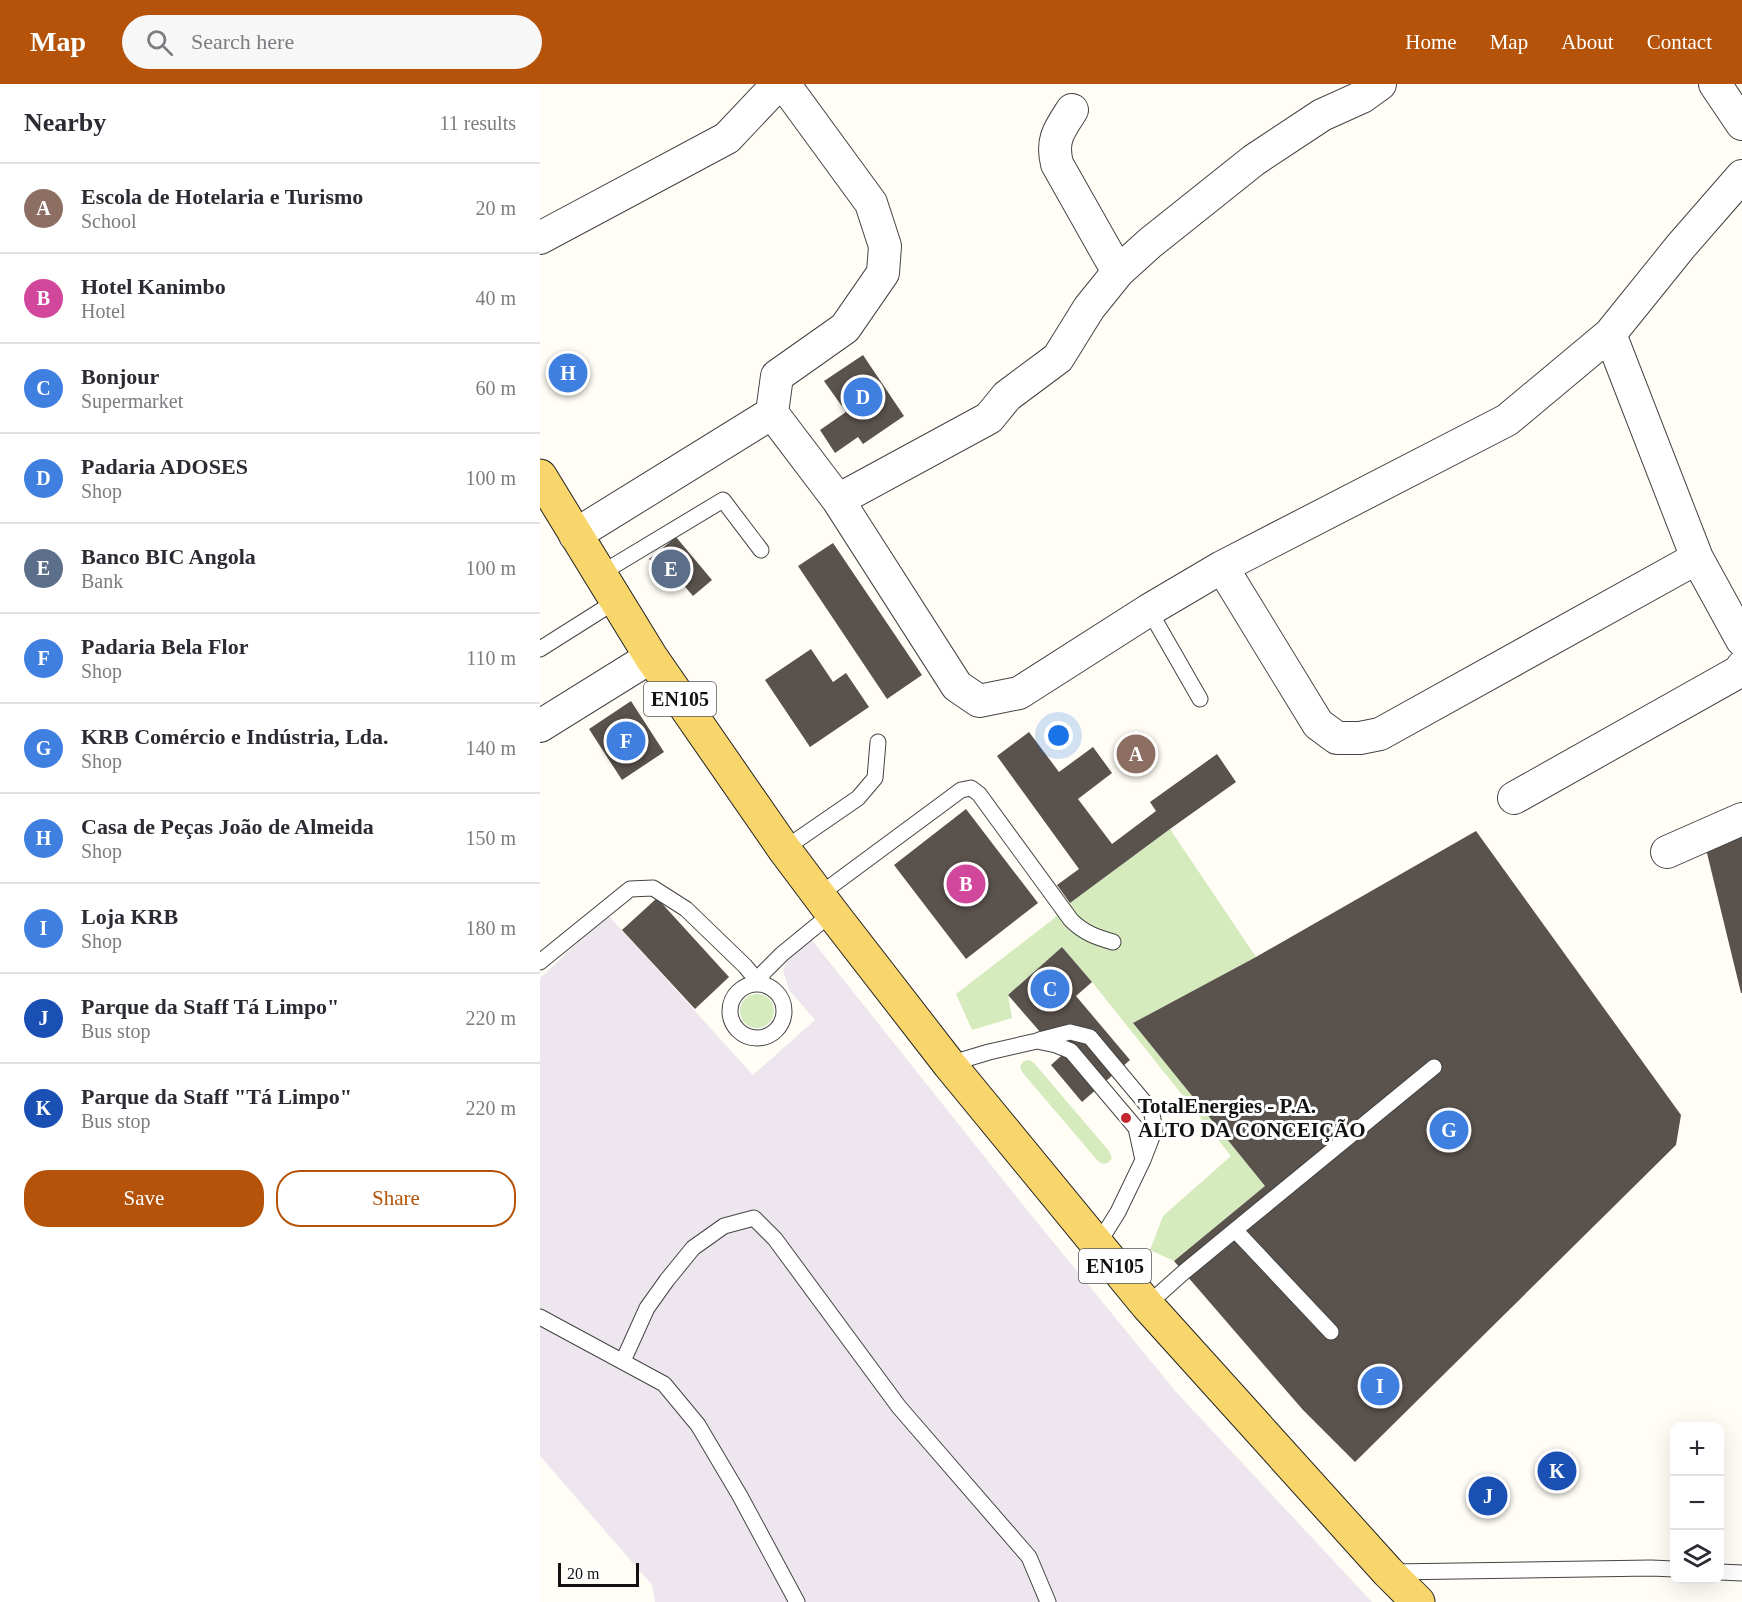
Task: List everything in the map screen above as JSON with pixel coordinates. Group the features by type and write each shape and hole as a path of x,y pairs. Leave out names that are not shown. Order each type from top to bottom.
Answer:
{"main road":[{"name":"EN105","path":"540,476 651,657 784,849 949,1064 1147,1305 1388,1572 1418,1602"}],"street":[{"path":"540,238 727,138 778,84"},
{"path":"784,84 871,203 885,246 883,273 845,328 777,376 772,413 838,500 957,686 979,701 1019,693 1149,610 1222,567 1507,420 1610,334 1742,176"},
{"path":"838,500 989,418 1007,396 1058,358 1089,308 1118,272 1150,243 1254,160 1322,115 1362,96 1380,84"},
{"path":"1715,84 1742,124"},
{"path":"1072,110 1057,133 1054,151 1057,164 1118,272"},
{"path":"1610,334 1697,558 1742,640"},
{"path":"575,535 772,413"},
{"path":"1222,567 1318,724 1337,738 1360,738 1380,734 1697,558"},
{"path":"540,726 651,657"},
{"path":"1514,798 1742,668"},
{"path":"1667,852 1742,819"}],"lane":[{"path":"540,648 608,588 723,500 761,550"},
{"path":"1149,610 1200,699"},
{"path":"784,849 858,798 875,777 878,742"},
{"path":"540,962 630,889 653,888 686,909 745,966 760,984 763,973 825,904 961,790 971,788 979,794 1071,920 1090,935 1113,942"},
{"path":"949,1064 1070,1032 1090,1037 1151,1110 1155,1129 1143,1160 1118,1212 1098,1245"},
{"path":"1037,1041 1071,1051 1136,1128 1143,1160"},
{"path":"1147,1305 1434,1067"},
{"path":"623,1361 647,1308 693,1248 724,1226 754,1218 775,1239 899,1407 1029,1557 1048,1602"},
{"path":"1235,1230 1331,1332"},
{"path":"540,1317 664,1384 698,1425 740,1496 797,1602"},
{"path":"1388,1572 1670,1569"},
{"path":"1724,1572 1742,1573"}],"shaded area":[{"path":"608,915 753,1075 815,1020 789,990 783,971 787,960 811,939 1023,1205 1177,1393 1372,1602 655,1602 652,1585 540,1456 540,978"}],"green space":[{"path":"1170,829 1256,957 1133,1023 1265,1186 1174,1261 1150,1250 1163,1216 1231,1156 1092,982 1062,947 1008,995 1012,1018 972,1030 956,994 1052,920 1070,903"},
{"path":"757,994 769,999 774,1011 769,1023 757,1028 745,1023 740,1011 745,999"},
{"path":"1029,1060 1109,1151 1112,1158 1108,1163 1102,1164 1097,1160 1022,1072 1020,1066 1024,1061"}],"building":[{"path":"863,355 904,416 863,444 858,437 835,453 820,430 846,412 824,381"},
{"path":"676,537 712,580 693,596 681,582 673,588 649,559"},
{"path":"833,543 922,675 887,699 798,566"},
{"path":"811,649 833,682 846,673 869,707 810,747 765,680"},
{"path":"631,701 664,752 622,780 589,729"},
{"path":"1029,732 1059,772 1093,747 1112,773 1078,799 1112,844 1156,811 1150,802 1217,754 1236,782 1070,903 1057,885 1079,869 997,756"},
{"path":"966,809 1038,903 966,959 894,865"},
{"path":"1476,831 1681,1115 1676,1145 1355,1462 1303,1410 1174,1261 1265,1186 1133,1023 1256,957"},
{"path":"1742,835 1742,993 1741,993 1706,849"},
{"path":"657,898 729,977 695,1009 622,930"},
{"path":"1062,947 1092,982 1076,996 1130,1060 1082,1102 1051,1065 1061,1056 1008,995"}],"place":[{"name":"Casa de Peças João de Almeida","path":"568,373"},
{"name":"Padaria ADOSES","path":"863,397"},
{"name":"Banco BIC Angola","path":"671,569"},
{"name":"Padaria Bela Flor","path":"626,741"},
{"name":"Escola de Hotelaria e Turismo","path":"1136,754"},
{"name":"Hotel Kanimbo","path":"966,884"},
{"name":"Bonjour","path":"1050,989"},
{"name":"TotalEnergies - P.A. ALTO DA CONCEIÇÃO","path":"1126,1118"},
{"name":"KRB Comércio e Indústria, Lda.","path":"1449,1130"},
{"name":"Loja KRB","path":"1380,1386"},
{"name":"Parque da Staff \"Tá Limpo\"","path":"1557,1471"},
{"name":"Parque da Staff Tá Limpo\"","path":"1488,1496"}]}
